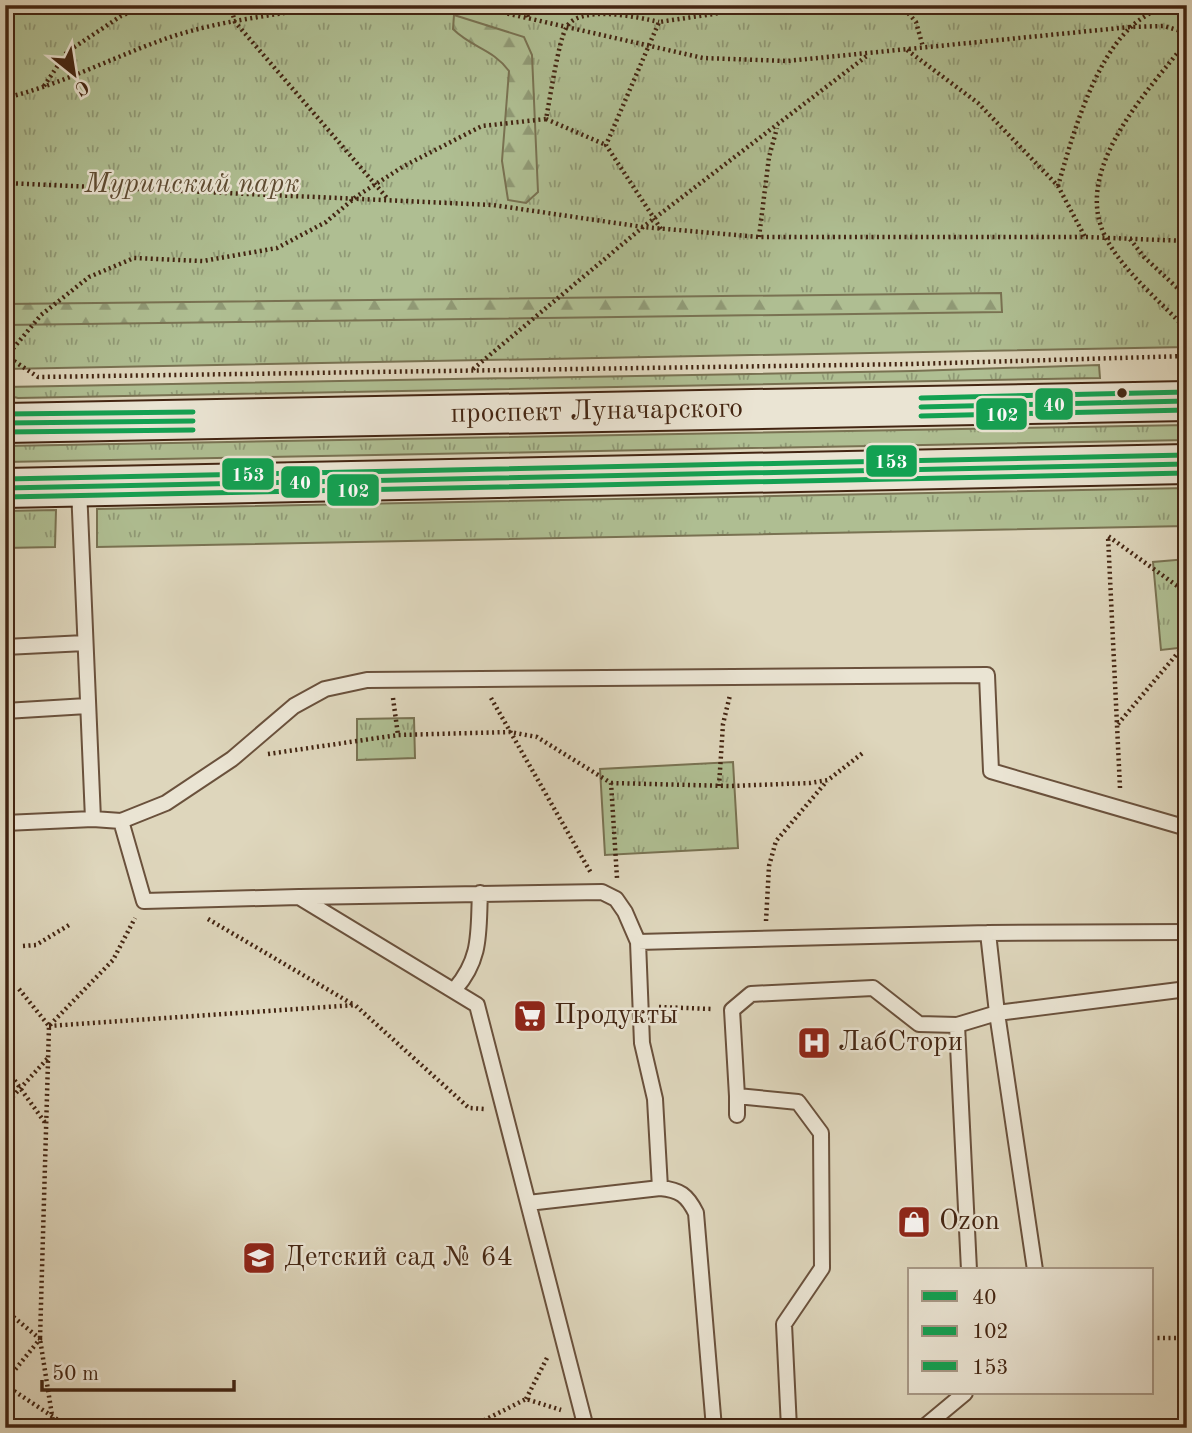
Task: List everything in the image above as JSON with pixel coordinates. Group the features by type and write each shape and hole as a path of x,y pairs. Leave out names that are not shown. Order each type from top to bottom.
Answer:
{"main road":[{"name":"проспект Луначарского","path":"5,423 1187,401"},
{"path":"5,488 1187,464"}],"lane":[{"path":"79,485 93,819"},
{"path":"5,647 85,643"},
{"path":"5,823 93,819 121,821 166,803 232,759 294,706 325,689 368,680 987,675 991,771 1187,828"},
{"path":"5,711 88,706"},
{"path":"121,821 144,901 602,892 615,899 625,912 638,942 642,1043 655,1099 660,1188"},
{"path":"455,989 470,973 477,950 480,893"},
{"path":"299,897 455,989 477,1005 585,1423"},
{"path":"638,942 988,933 1187,932"},
{"path":"988,933 997,1013 1035,1268"},
{"path":"5,942 6,977"},
{"path":"737,1115 732,1010 751,994 873,988 919,1024 957,1025 997,1013 1187,989"},
{"path":"957,1025 969,1268"},
{"path":"737,1096 798,1102 821,1133 822,1268 784,1324 789,1428"},
{"path":"528,1203 660,1188 678,1189 689,1200 696,1213 714,1428"},
{"path":"923,1428 964,1394"}],"path":[{"path":"43,87 66,52 121,16 146,5"},
{"path":"230,5 235,22 388,198"},
{"path":"5,98 43,87 163,40 235,22 335,5"},
{"path":"470,5 703,58 787,61 1130,27 1164,26 1187,33"},
{"path":"523,5 528,18"},
{"path":"579,5 580,15"},
{"path":"545,119 566,26 580,15 631,15 659,22 774,5"},
{"path":"901,5 916,22 923,47"},
{"path":"1058,186 1078,118 1100,70 1130,27 1163,5"},
{"path":"606,145 651,47 659,22"},
{"path":"1187,41 1121,126 1104,160 1097,197 1098,219 1115,252 1187,330"},
{"path":"906,49 978,103 1058,186 1085,237"},
{"path":"472,370 643,227 777,128 869,54"},
{"path":"661,229 606,145 545,119 482,126 376,183 326,222 277,248 203,261 134,258 89,277 41,315 6,356 38,377 1187,356"},
{"path":"759,237 769,157 777,128"},
{"path":"5,183 357,196 493,205 643,227 759,237 1105,237 1187,240"},
{"path":"1130,238 1144,257 1187,297"},
{"path":"1121,809 1108,536 1187,593"},
{"path":"1117,725 1187,642"},
{"path":"719,786 723,724 734,677"},
{"path":"480,679 602,892"},
{"path":"390,680 398,735"},
{"path":"232,759 398,735 510,732 537,737 611,783 719,786 828,780"},
{"path":"764,939 769,866 776,841 828,780 864,752"},
{"path":"611,783 615,899"},
{"path":"193,900 205,918 355,1005 469,1108 504,1110"},
{"path":"54,1428 40,1339 49,1026 113,960 144,901"},
{"path":"6,947 36,945 69,925"},
{"path":"6,977 49,1026"},
{"path":"49,1026 355,1005"},
{"path":"640,1006 732,1010"},
{"path":"5,1105 48,1057"},
{"path":"5,1068 47,1125"},
{"path":"5,1310 40,1339"},
{"path":"469,1428 526,1399 561,1330"},
{"path":"1154,1338 1187,1338"},
{"path":"40,1339 5,1383 70,1428"},
{"path":"526,1399 585,1423"}],"green space":[{"name":"Муринский парк","path":"5,5 1187,5 1187,347 5,369"},
{"path":"454,15 524,37 532,55 538,192 526,203 508,200 502,161 509,71 496,58 453,29"},
{"path":"1001,293 1002,312 5,325 5,304"},
{"path":"1099,365 1100,378 18,398 5,395 5,387 913,371"},
{"path":"1187,425 1187,440 5,462 5,446"},
{"path":"1187,488 1187,526 97,547 97,509"},
{"path":"56,510 55,547 5,548 5,511"},
{"path":"1187,559 1187,647 1161,650 1153,562"},
{"path":"414,718 415,758 357,760 357,719"},
{"path":"733,762 738,848 605,855 600,769"}],"transit line":[{"name":"153","path":"921,398 1187,392"},
{"name":"40","path":"921,407 1187,401"},
{"name":"102","path":"921,416 1187,410"},
{"name":"153","path":"5,414 193,412"},
{"name":"40","path":"5,423 193,421"},
{"name":"102","path":"5,432 193,430"},
{"name":"153","path":"5,479 1187,455"},
{"name":"40","path":"5,488 1187,464"},
{"name":"102","path":"5,497 1187,473"}],"place":[{"name":"Продукты","path":"530,1016"},
{"name":"ЛабСтори","path":"814,1043"},
{"name":"Ozon","path":"914,1222"},
{"name":"Детский сад № 64","path":"259,1258"}]}
